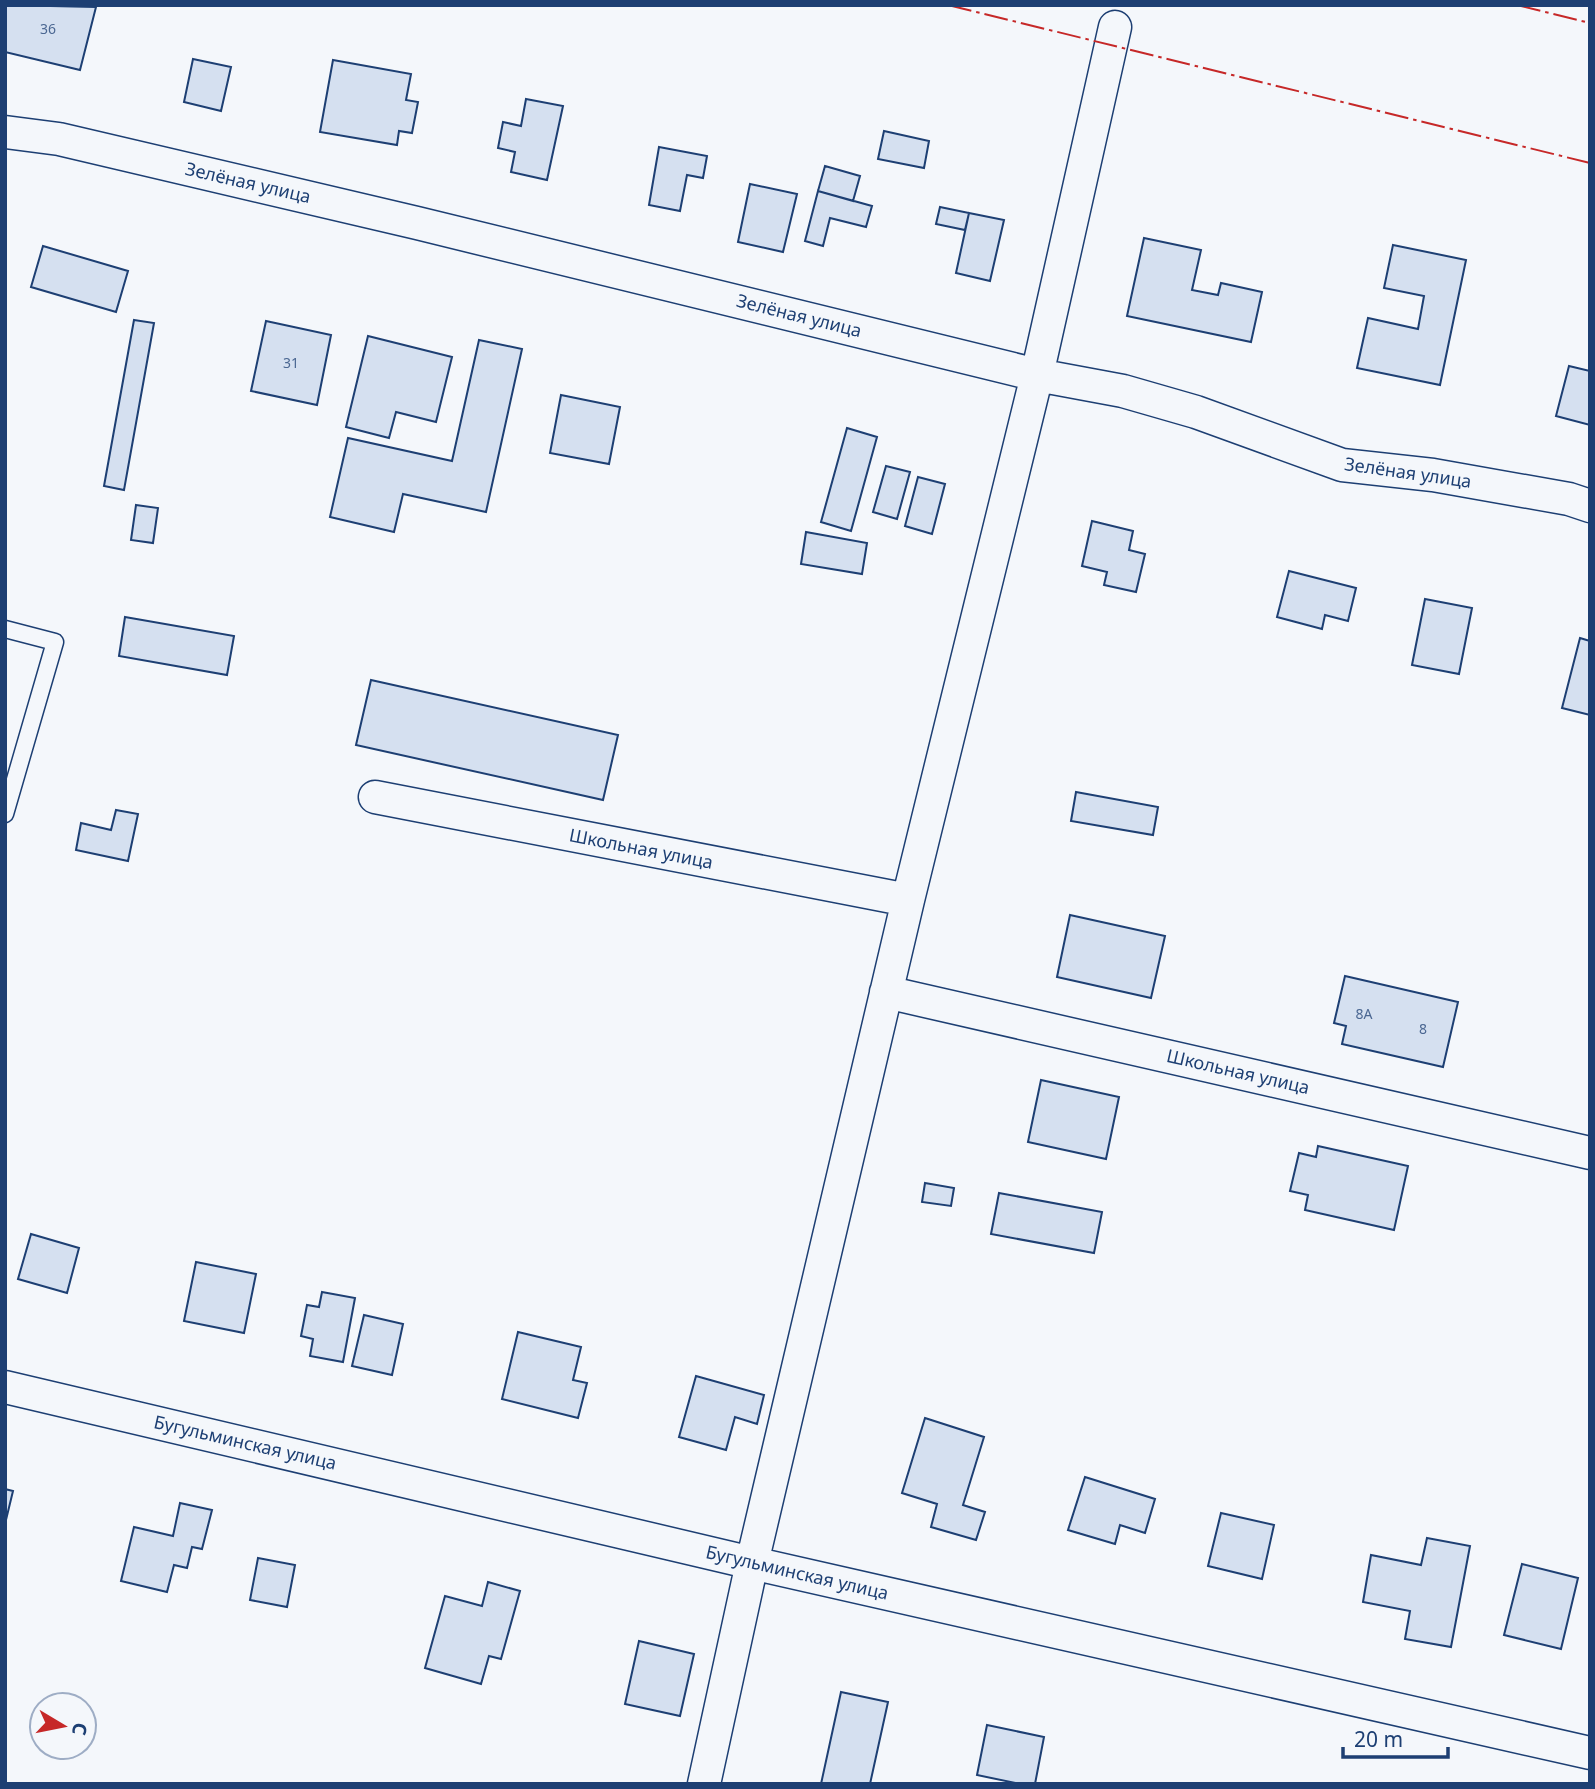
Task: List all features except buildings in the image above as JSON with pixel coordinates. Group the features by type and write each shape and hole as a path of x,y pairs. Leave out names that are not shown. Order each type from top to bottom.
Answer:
{"street":[{"path":"704,1784 752,1563 908,900 1037,375 1115,27"},
{"name":"Зелёная улица","path":"5,132 59,139 404,219 1037,375 1123,391 1196,412 1342,465 1433,475 1569,499 1590,506"},
{"name":"Школьная улица","path":"375,797 908,900"},
{"name":"Школьная улица","path":"886,992 1590,1153"},
{"name":"Бугульминская улица","path":"5,1387 752,1563 1590,1753"}],"lane":[{"path":"5,629 55,642 5,814"}],"power":[{"path":"948,5 1590,163"},
{"path":"1517,5 1590,23"}]}
